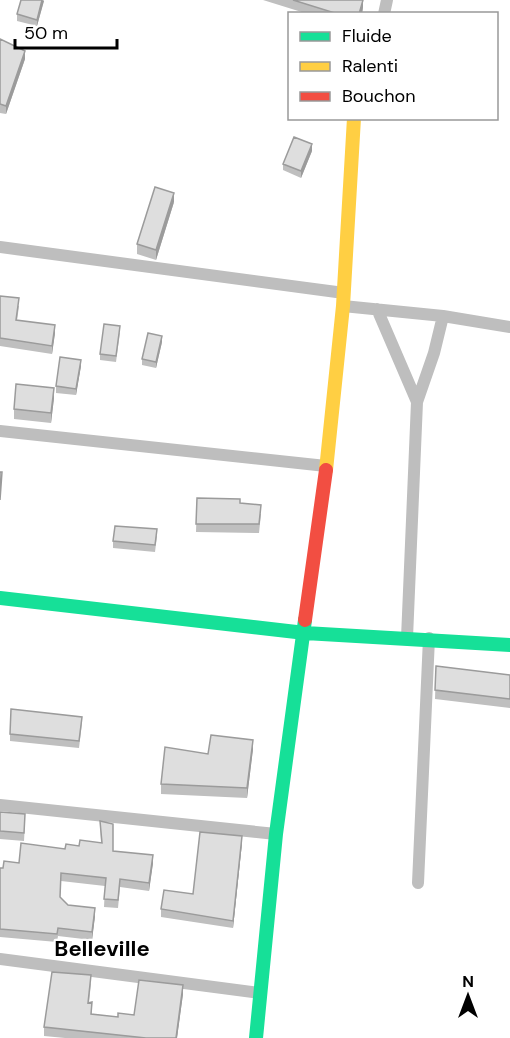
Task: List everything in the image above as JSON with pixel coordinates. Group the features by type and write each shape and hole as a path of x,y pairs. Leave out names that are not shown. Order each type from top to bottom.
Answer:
{"street":[{"path":"256,1038 276,834 305,633 344,300 354,120"},
{"path":"0,247 344,300 377,309 443,316 510,327"},
{"path":"377,309 417,402"},
{"path":"407,638 417,402 434,353 443,316"},
{"path":"0,431 326,466"},
{"path":"0,598 305,633 429,638 510,645"},
{"path":"418,883 429,638"},
{"path":"0,805 276,834"},
{"path":"0,959 260,993"}],"building":[{"path":"21,0 42,0 37,20 17,14"},
{"path":"293,0 363,0 360,12 332,12"},
{"path":"0,39 25,51 6,106 0,104"},
{"path":"294,137 312,144 301,171 283,164"},
{"path":"155,187 174,193 156,250 137,244"},
{"path":"0,296 19,298 16,320 55,325 52,346 0,338"},
{"path":"104,324 120,326 116,356 100,354"},
{"path":"148,333 162,336 156,362 142,359"},
{"path":"60,357 81,360 76,389 56,386"},
{"path":"16,384 54,388 51,413 14,409"},
{"path":"0,472 2,472 0,500"},
{"path":"197,498 240,499 240,503 261,505 259,524 196,524"},
{"path":"115,526 157,529 155,545 113,541"},
{"path":"436,666 510,675 510,699 435,690"},
{"path":"11,709 82,717 79,741 10,734"},
{"path":"211,735 253,740 247,788 161,784 165,747 208,754"},
{"path":"0,812 25,814 24,833 0,831"},
{"path":"100,821 113,824 113,851 153,855 149,883 120,879 118,900 104,899 106,878 61,873 60,897 68,905 95,908 92,932 58,928 57,934 0,929 0,868 3,868 4,861 19,863 21,843 65,849 66,844 79,846 80,840 102,843"},
{"path":"200,832 242,836 233,921 161,909 164,890 193,894"},
{"path":"52,972 91,975 88,1003 92,1002 91,1014 118,1017 118,1013 134,1015 139,980 183,985 176,1038 146,1038 44,1027"}],"traffic: fast":[{"path":"0,598 305,633 510,645"},
{"path":"256,1038 276,834 305,620"}],"traffic: slow":[{"path":"326,470 343,306 354,120"}],"traffic: jam":[{"path":"305,620 326,470"}],"district":[{"name":"Belleville","path":"102,948"}]}
